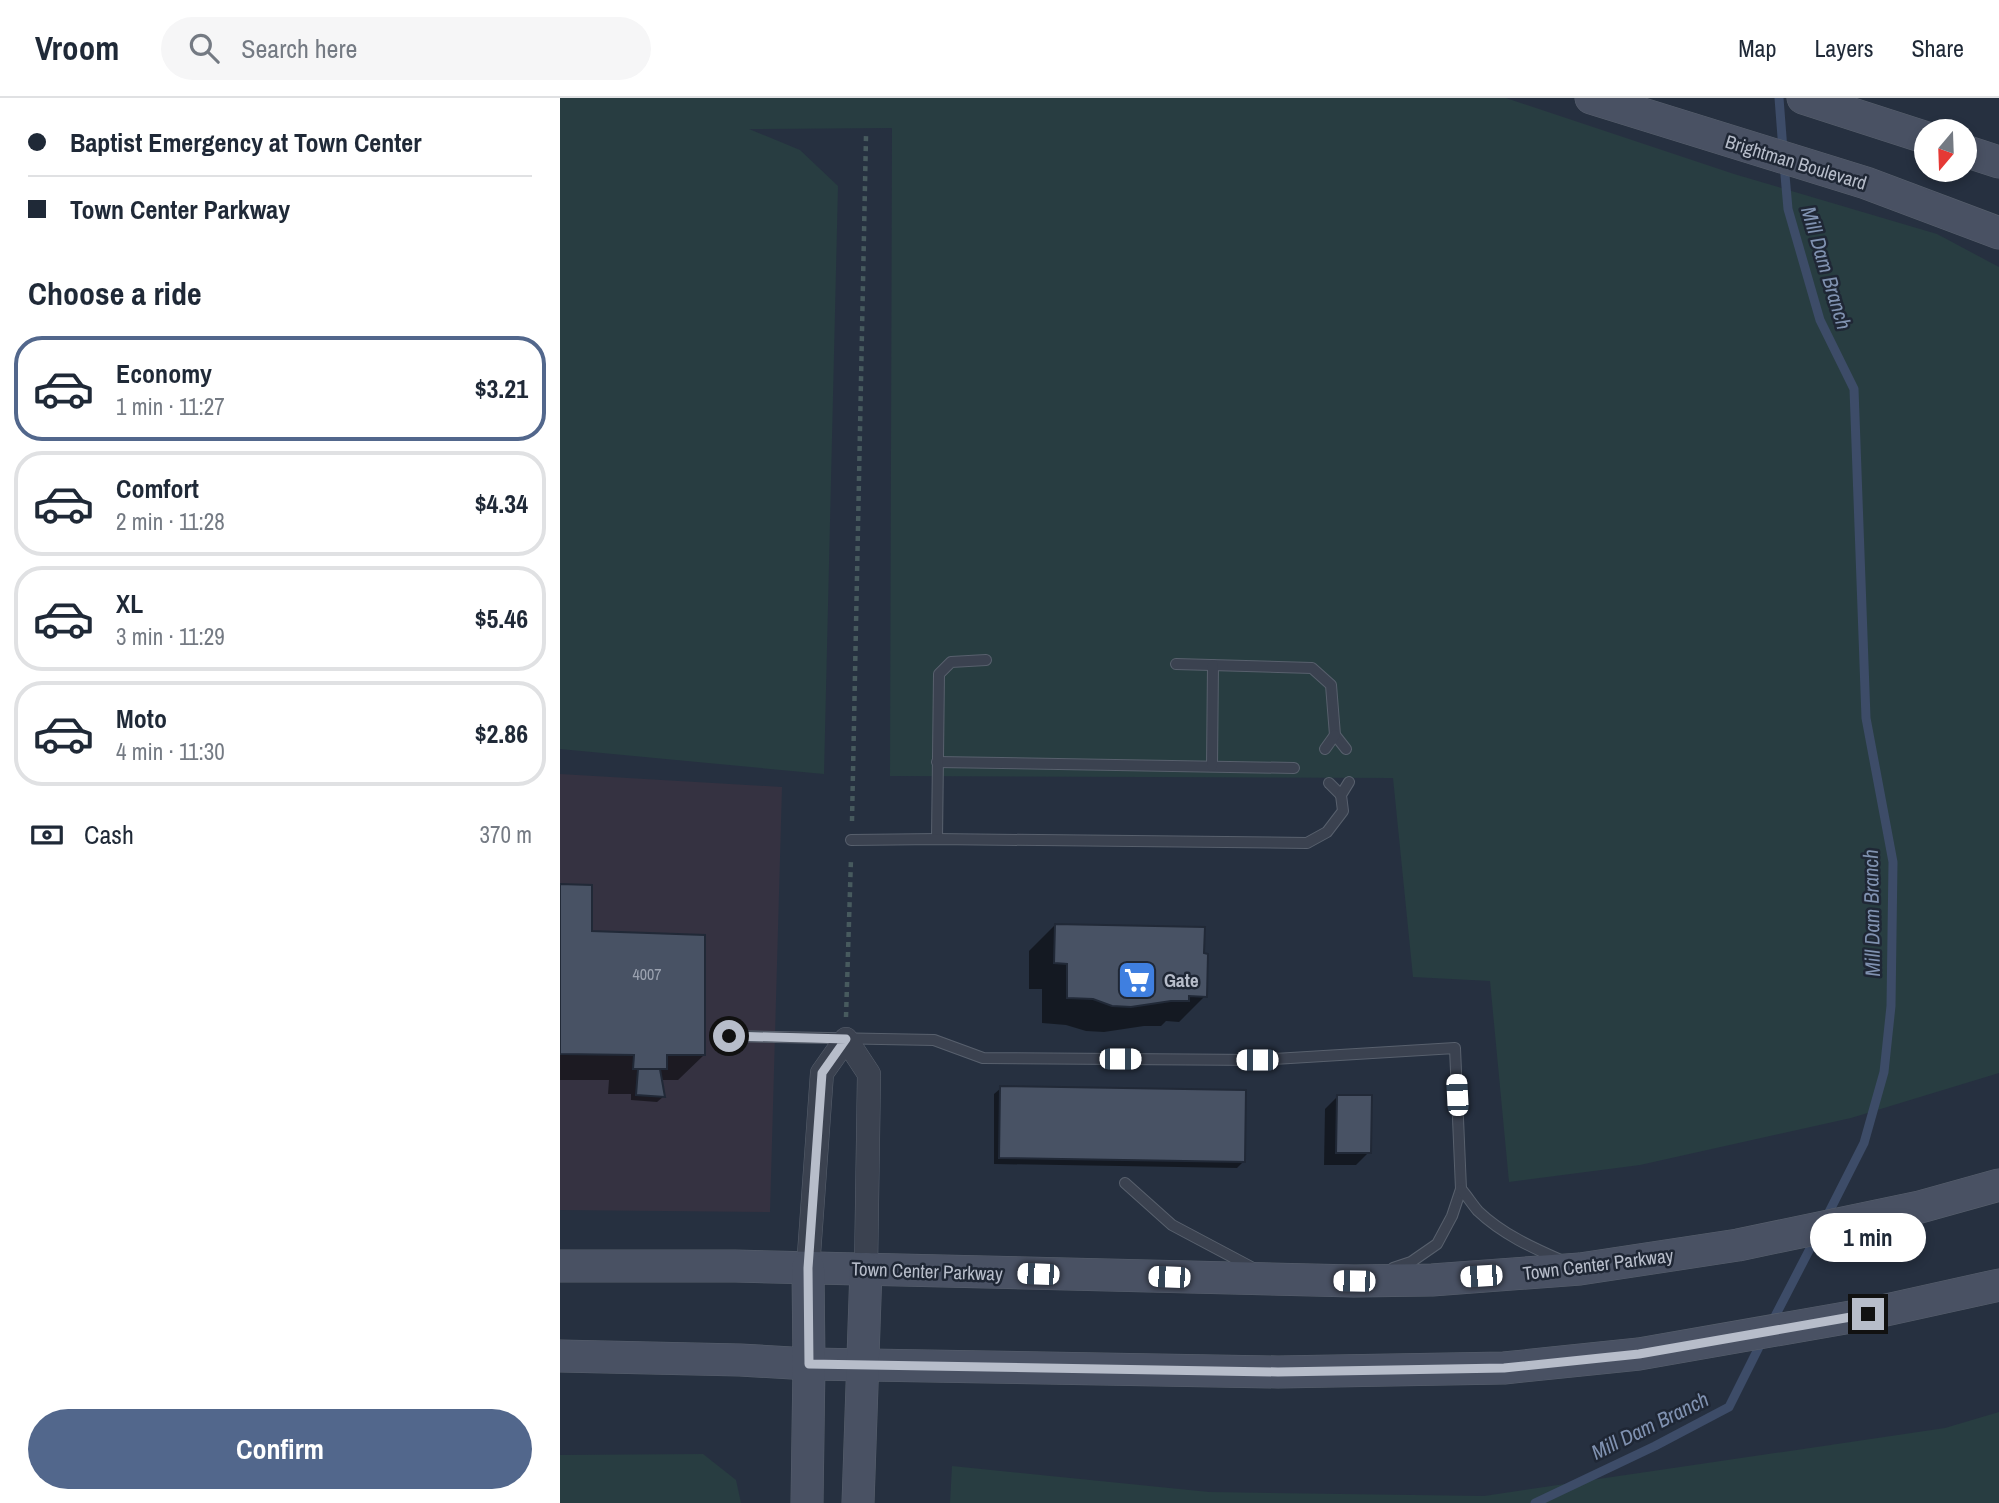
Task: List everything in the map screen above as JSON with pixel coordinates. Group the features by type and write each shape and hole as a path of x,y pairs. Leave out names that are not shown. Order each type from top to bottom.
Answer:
{"main road":[{"name":"Brightman Boulevard","path":"1591,98 1866,183 1999,233"},
{"path":"1803,98 1914,134"},
{"path":"1978,155 1999,162"},
{"name":"Town Center Parkway","path":"560,1266 866,1269 1354,1281 1432,1280 1580,1269 1738,1245 1920,1207 1999,1185"},
{"path":"807,1503 808,1268"},
{"path":"858,1503 866,1269"},
{"path":"560,1356 809,1364 1304,1372 1504,1368 1639,1354 1868,1314 1999,1285"}],"street":[{"path":"808,1268 822,1073 846,1039 869,1074 866,1269"}],"lane":[{"path":"937,839 939,674 951,662 986,660"},
{"path":"1176,664 1312,668 1331,685 1335,735 1346,749"},
{"path":"1212,766 1213,665"},
{"path":"1325,749 1335,735"},
{"path":"937,762 1294,768"},
{"path":"1341,795 1349,782"},
{"path":"851,841 937,839 1307,843 1327,832 1343,811 1341,795 1329,783"},
{"path":"729,1036 934,1040 983,1058 1257,1060 1455,1048 1461,1189 1452,1216 1437,1244 1411,1262 1354,1281"},
{"path":"1125,1183 1172,1225 1274,1279"},
{"path":"1461,1189 1477,1210 1499,1228 1530,1247 1580,1269"}],"path":[{"path":"846,1039 866,136"}],"shaded area":[{"path":"560,774 782,787 770,1212 560,1210"}],"green space":[{"path":"560,98 1506,98 1734,174 1937,234 1999,267 1999,1073 1851,1118 1640,1165 1509,1182 1490,981 1413,977 1393,778 890,776 892,128 749,129 800,150 838,186 824,774 560,749"},
{"path":"1999,1412 1999,1503 950,1503 952,1466 1209,1492 1484,1496 1945,1428"},
{"path":"703,1454 736,1480 741,1503 560,1503 560,1455"}],"building":[{"path":"560,884 592,885 592,931 705,935 705,1055 667,1055 667,1069 633,1069 634,1055 560,1054"},
{"name":"Gate","path":"1055,924 1205,927 1204,953 1208,954 1207,997 1189,996 1189,1001 1131,1007 1112,1006 1093,999 1067,998 1067,964 1054,963"},
{"path":"638,1069 660,1069 665,1097 636,1095"},
{"path":"1000,1086 1246,1090 1245,1162 999,1158"},
{"path":"1337,1095 1372,1095 1371,1153 1336,1153"}],"waterway":[{"name":"Mill Dam Branch","path":"1779,98 1783,150"},
{"name":"Mill Dam Branch","path":"1784,164 1788,209 1820,320 1854,389 1866,718 1893,862 1891,1006 1884,1072 1864,1143 1826,1218"},
{"name":"Mill Dam Branch","path":"1771,1324 1816,1237"},
{"name":"Mill Dam Branch","path":"1535,1503 1655,1446 1729,1407 1763,1339"}],"place":[{"name":"Gate","path":"1137,980"}],"route":[{"path":"729,1036 846,1039 822,1073 808,1268 809,1364 1278,1372 1504,1368 1639,1354 1868,1314"}]}
